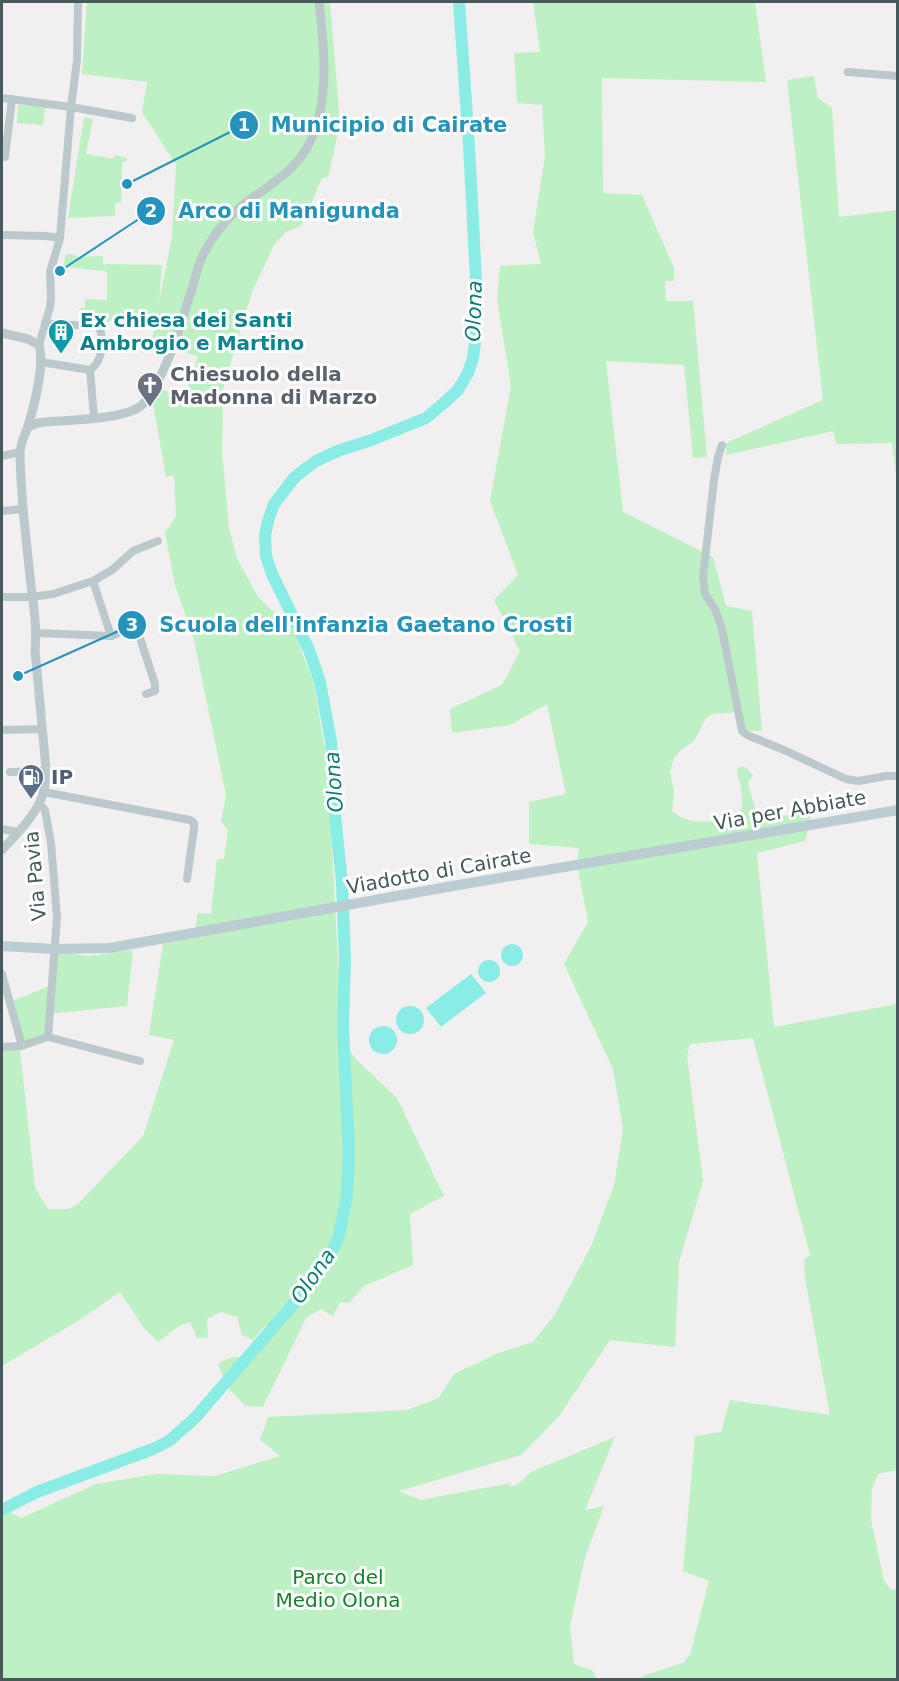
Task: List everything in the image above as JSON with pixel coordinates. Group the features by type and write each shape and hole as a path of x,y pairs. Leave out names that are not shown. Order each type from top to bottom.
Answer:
{"main road":[{"name":"Via per Abbiate","path":"689,846 897,810"},
{"name":"Viadotto di Cairate","path":"2,946 54,949 110,948 689,846"}],"street":[{"path":"2,850 39,803 44,792 46,771 35,650 37,633 23,509 20,452 28,427 41,362 39,345 51,298 50,272 60,238 77,60 78,2"},
{"path":"28,427 45,422 120,415 140,407 146,401 170,354 203,256 221,227 299,160 311,142 322,100 324,62 320,2"},
{"path":"849,72 897,76"},
{"path":"2,98 132,118"},
{"path":"5,157 12,99"},
{"path":"2,235 60,238"},
{"path":"41,362 90,370 95,367 100,358 101,334 98,326 45,322"},
{"path":"2,333 28,339 39,345"},
{"path":"90,370 94,417"},
{"path":"32,409 35,415 45,422"},
{"path":"722,446 714,480 703,577 705,594 715,609 722,629 742,731 846,779 859,781 897,776"},
{"path":"2,456 20,452"},
{"path":"2,511 23,509"},
{"path":"2,597 53,594 93,581 112,570 132,551 158,541"},
{"path":"93,581 111,636"},
{"path":"37,633 111,636 124,631 133,631 140,638 155,684 155,691 146,694"},
{"path":"2,730 42,729"},
{"path":"10,772 46,771"},
{"path":"44,792 190,820 194,823 194,828 187,879"},
{"name":"Via Pavia","path":"39,803 45,810 51,843 57,917 48,1037"},
{"path":"2,829 18,832"},
{"path":"2,975 22,1046"},
{"path":"2,1047 22,1046 48,1037 140,1061"}],"green space":[{"path":"87,2 330,2 340,124 328,177 322,178 301,226 286,232 274,245 252,292 223,389 222,451 229,528 237,558 258,597 294,632 313,681 327,760 341,1040 357,1060 397,1098 444,1196 410,1214 413,1265 364,1286 349,1303 340,1302 333,1316 321,1309 306,1318 263,1407 245,1406 228,1388 218,1364 233,1357 250,1359 264,1343 266,1325 253,1340 242,1335 237,1317 221,1312 207,1319 208,1337 197,1338 190,1322 179,1326 158,1342 144,1328 120,1292 81,1319 2,1366 2,1049 20,1050 35,1187 48,1209 69,1209 79,1203 143,1136 174,1040 149,1035 163,944 194,937 198,913 211,914 217,859 224,859 228,831 221,821 226,795 194,640 175,585 165,533 176,516 174,475 166,477 152,398 158,389 185,396 198,356 151,344 155,324 110,321 104,323 101,316 79,316 79,309 85,308 85,299 107,300 107,273 64,267 65,255 72,254 79,257 103,256 103,264 162,265 159,302 172,237 176,165 142,112 147,82 82,74"},
{"name":"Parco del Medio Olona","path":"533,2 755,2 766,82 602,78 603,193 642,195 674,268 674,281 665,281 666,301 693,301 707,457 693,458 684,365 606,361 623,512 713,557 726,606 752,611 762,731 746,731 739,712 712,714 706,718 694,741 674,758 670,771 674,792 672,811 687,820 696,821 740,818 742,796 737,768 744,766 753,775 748,782 760,819 811,812 812,814 805,841 757,853 774,1027 897,1004 897,1470 878,1474 872,1488 871,1520 884,1580 891,1590 897,1588 897,1679 642,1679 642,1676 683,1663 690,1655 709,1581 683,1571 695,1436 721,1432 730,1400 830,1415 805,1278 804,1260 810,1255 753,1038 690,1044 687,1056 703,1181 679,1262 675,1347 610,1340 559,1416 521,1455 399,1491 420,1500 511,1483 509,1487 513,1486 533,1471 615,1437 585,1510 604,1506 585,1558 570,1626 574,1664 592,1670 597,1679 2,1679 2,1508 21,1518 96,1484 156,1474 215,1476 280,1456 260,1440 268,1417 407,1410 439,1398 454,1374 496,1354 533,1342 555,1314 592,1244 614,1185 623,1129 613,1069 564,964 588,922 577,864 579,848 529,844 529,802 566,794 547,704 510,725 452,733 450,709 502,685 520,651 494,600 518,575 490,501 511,386 497,299 500,266 541,264 533,232 545,156 542,105 517,103 514,53 540,52"},
{"path":"814,76 818,98 832,108 839,217 897,210 897,481 892,443 837,444 833,431 726,455 726,443 823,400 787,80"},
{"path":"18,105 45,107 43,125 17,123"},
{"path":"84,117 93,119 86,154 114,159 115,155 127,158 122,162 121,203 115,203 115,216 68,218"},
{"path":"133,950 127,1006 47,1014 46,1036 24,1044 13,1001 49,986 51,952 90,956"}],"water":[{"path":"512,944 520,947 523,955 520,963 512,966 504,963 501,955 504,947"},
{"path":"489,960 497,963 500,971 497,979 489,982 481,979 478,971 481,963"},
{"path":"471,974 486,993 441,1027 426,1008"},
{"path":"410,1006 420,1010 424,1020 420,1030 410,1034 400,1030 396,1020 400,1010"},
{"path":"383,1026 393,1030 397,1040 393,1050 383,1054 373,1050 369,1040 373,1030"}],"waterway":[{"name":"Olona","path":"2,1510 37,1492 169,1441 195,1418 297,1300 326,1264 338,1239 347,1195 349,1153 343,1026 345,959 342,883 331,741 320,682 309,650 272,574 266,556 265,535 274,504 294,478 305,469 340,450 426,418 458,390 468,373 475,342 477,299 459,2"}],"place":[{"name":"Municipio di Cairate","path":"127,184"},
{"name":"Arco di Manigunda","path":"60,271"},
{"name":"Ex chiesa dei Santi Ambrogio e Martino","path":"61,355"},
{"name":"Chiesuolo della Madonna di Marzo","path":"150,408"},
{"name":"Scuola dell'infanzia Gaetano Crosti","path":"18,676"},
{"name":"IP","path":"31,800"}]}
